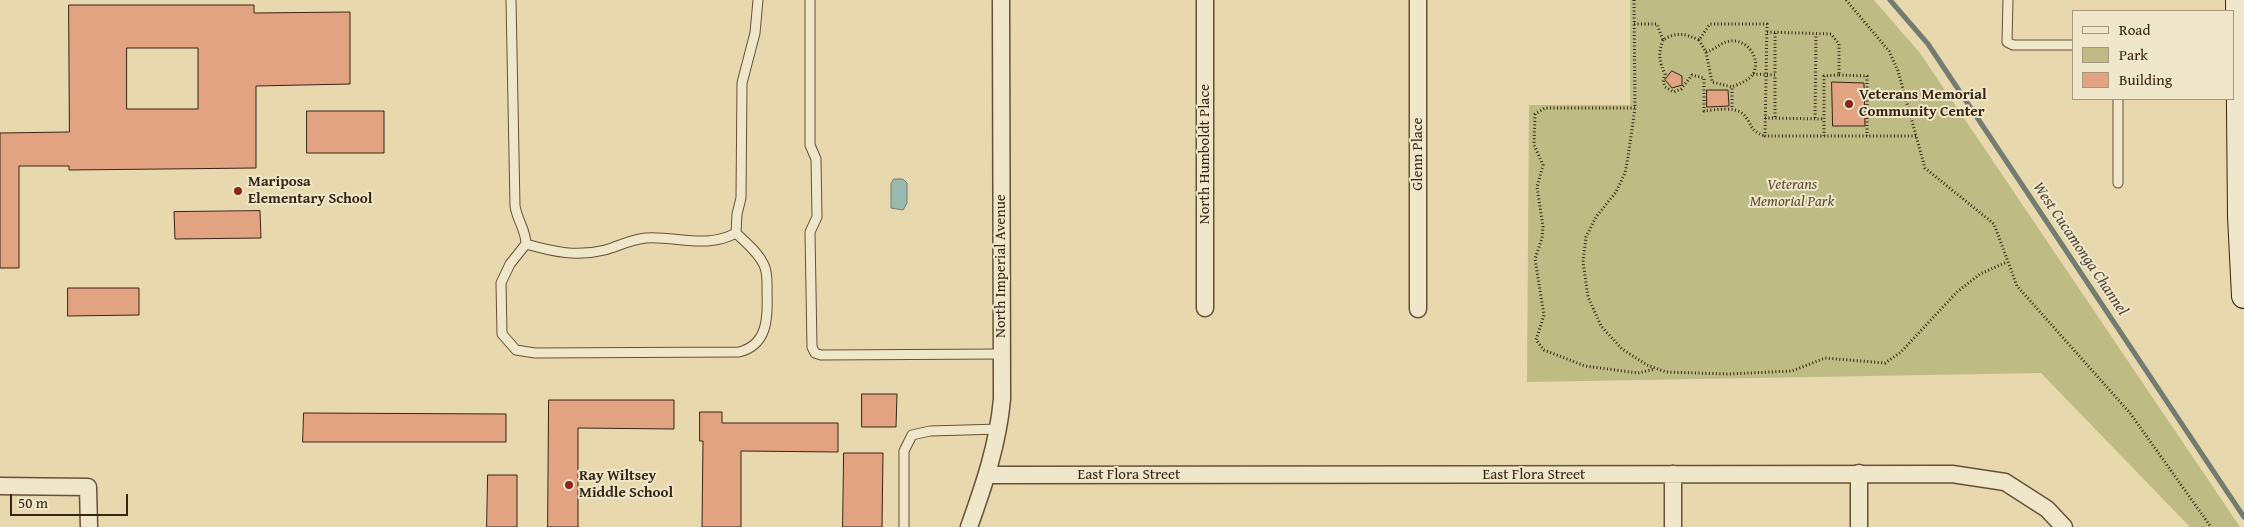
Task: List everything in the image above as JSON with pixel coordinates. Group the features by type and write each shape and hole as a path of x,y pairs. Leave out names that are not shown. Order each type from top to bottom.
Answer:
{"main road":[{"path":"2238,0 2240,216 2244,296"}],"street":[{"name":"North Imperial Avenue","path":"969,527 988,475 999,429 1002,399 1001,0"},
{"name":"North Humboldt Place","path":"1205,0 1205,308"},
{"name":"Glenn Place","path":"1418,0 1418,309"},
{"path":"1859,473 1859,527"},
{"path":"1673,474 1673,527"},
{"name":"East Flora Street","path":"988,475 1952,474 2005,482 2047,510 2064,527"},
{"path":"0,486 88,487 88,527"}],"lane":[{"path":"510,0 515,206 517,218 526,237 526,244 505,272 501,283 502,334 516,350 535,353 739,352 748,350 757,344 762,335 768,313 766,272 756,253 736,233 737,214 741,198 742,83 755,33 758,0"},
{"path":"810,0 810,145 816,159 817,178 817,218 810,232 812,347 815,353 821,355 1002,354"},
{"path":"2008,0 2007,42 2013,45 2072,45"},
{"path":"2118,100 2118,183"},
{"path":"526,244 568,254 584,254 643,238 670,238 696,242 724,238 736,233"},
{"path":"904,527 904,451 912,435 930,432 999,429"}],"path":[{"path":"1634,0 1635,108 1625,173 1616,192 1596,218 1586,236 1583,262 1588,297 1602,326 1622,349 1656,369 1666,372 1728,374 1792,371 1825,358 1885,363 1907,346 1957,292 1980,274 2007,262"},
{"path":"1846,0 1889,50 1898,71 1925,168 1994,224 2007,262 2018,286 2130,414 2211,527"},
{"path":"1634,24 1658,24 1663,40 1659,61 1665,74 1663,82 1665,87 1674,92 1681,89 1692,75 1704,78 1711,76"},
{"path":"1698,40 1710,24 1767,24 1765,136"},
{"path":"1767,32 1830,34 1840,44 1839,75"},
{"path":"1775,32 1775,118"},
{"path":"1663,40 1673,34 1685,34 1698,40 1706,52 1712,82 1732,87 1740,84 1753,74 1775,75"},
{"path":"1815,118 1816,34"},
{"path":"1706,52 1730,41 1742,42 1750,47 1754,56 1753,74"},
{"path":"1824,136 1824,76 1839,75 1867,76 1868,136"},
{"path":"1704,78 1704,111 1732,110 1743,113 1755,132 1765,136 1916,136"},
{"path":"1732,87 1732,110"},
{"path":"1635,108 1545,108 1535,114 1534,145 1543,164 1537,188 1543,227 1542,238 1535,259 1544,315 1536,340 1544,350 1585,366 1638,373 1656,369"},
{"path":"1765,118 1824,119"}],"green space":[{"name":"Veterans Memorial Park","path":"1630,0 1874,0 1920,53 2240,527 2190,527 2041,373 1527,382 1529,105 1630,105"}],"water":[{"path":"894,179 903,179 907,183 907,203 903,210 891,208 891,184"}],"building":[{"path":"69,5 254,5 254,13 350,12 350,84 256,86 256,168 69,170 69,166 19,166 19,268 0,268 0,133 69,132","holes":["127,48 198,48 198,109 127,109"]},
{"path":"1672,71 1682,76 1682,85 1672,88 1665,80"},
{"name":"Veterans Memorial Community Center","path":"1832,82 1864,83 1865,126 1833,126"},
{"path":"1707,90 1728,90 1729,106 1707,107"},
{"path":"307,111 384,111 384,153 307,153"},
{"path":"260,211 261,238 175,239 174,212"},
{"path":"68,288 139,288 139,315 68,316"},
{"path":"862,394 897,394 896,427 862,427"},
{"path":"549,400 674,400 674,429 578,428 578,527 548,527"},
{"path":"700,412 722,412 722,423 838,423 838,452 741,451 741,527 702,527 703,441 700,441"},
{"path":"304,413 506,414 506,442 303,442"},
{"path":"844,453 883,453 882,527 843,527"},
{"path":"488,475 517,475 517,527 487,527"}],"waterway":[{"name":"West Cucamonga Channel","path":"1890,0 1928,44 2244,517"}],"place":[{"name":"Veterans Memorial Community Center","path":"1849,104"},
{"name":"Mariposa Elementary School","path":"238,191"},
{"name":"Ray Wiltsey Middle School","path":"569,485"}]}
